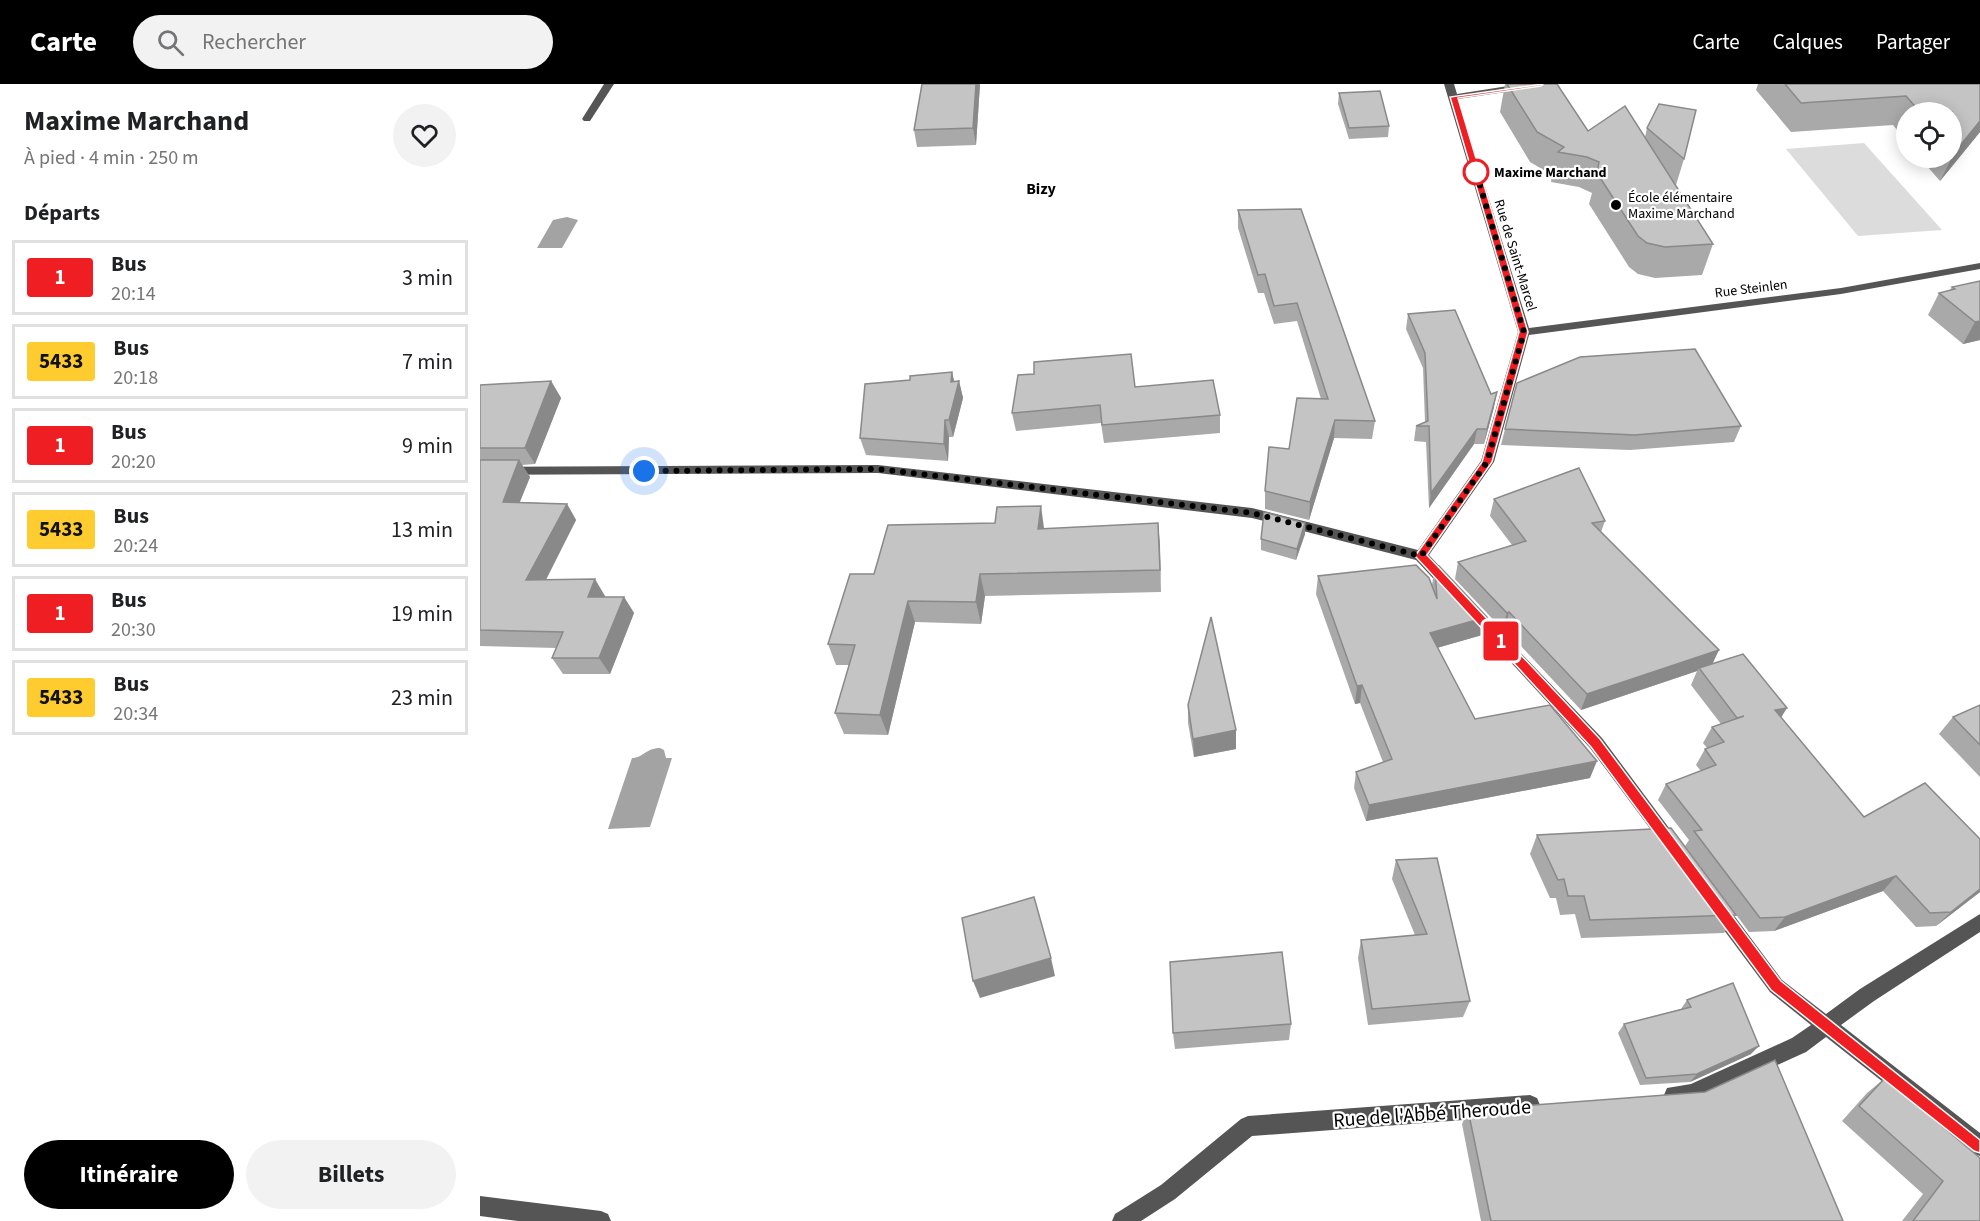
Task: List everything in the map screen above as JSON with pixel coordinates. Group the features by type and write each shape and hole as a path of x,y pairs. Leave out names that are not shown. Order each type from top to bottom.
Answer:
{"street":[{"path":"588,119 609,84"},
{"name":"Rue de Saint-Marcel","path":"1421,556 1487,462 1524,332 1449,84"},
{"path":"1453,97 1540,84"},
{"name":"Rue Steinlen","path":"1524,332 1841,291 1980,266"},
{"path":"480,471 878,469 1252,513 1421,556 1596,743 1679,855"},
{"path":"1707,892 1776,986 1828,1024 1980,1146"},
{"path":"1657,1096 1692,1094 1799,1044 1867,995 1980,922"},
{"name":"Rue de l'Abbé Theroude","path":"1122,1221 1168,1192 1248,1126 1552,1104"},
{"path":"480,1206 601,1221"}],"shaded area":[{"path":"1864,143 1942,230 1858,236 1786,149"},
{"path":"567,217 578,220 562,248 537,248 553,220"},
{"path":"660,748 664,750 666,758 672,758 650,827 608,829 632,758"}],"building":[{"path":"922,84 976,84 973,128 914,130"},
{"path":"1507,84 1557,84 1588,131 1625,106 1713,244 1665,247 1647,243 1638,236 1597,173 1599,162 1587,157 1558,152 1564,147 1537,132"},
{"path":"1785,84 1980,84 1980,121 1962,143 1962,102 1911,102 1906,96 1801,103"},
{"path":"1380,91 1389,126 1349,128 1339,93"},
{"path":"1659,104 1696,110 1684,159 1647,128"},
{"path":"1301,209 1375,421 1335,420 1310,502 1265,491 1269,447 1289,449 1297,398 1328,399 1297,303 1274,306 1265,274 1258,275 1238,210"},
{"path":"1980,281 1980,321 1975,322 1939,293 1955,289 1952,287"},
{"path":"1455,310 1491,394 1497,392 1487,429 1477,429 1431,493 1429,426 1416,426 1428,421 1425,353 1408,314"},
{"path":"1695,349 1741,426 1635,435 1505,429 1517,383 1580,357"},
{"path":"1131,354 1135,387 1213,380 1220,415 1102,425 1100,405 1012,413 1018,375 1034,374 1034,362"},
{"path":"952,372 951,382 959,381 949,420 945,420 944,444 860,438 865,384 910,380 910,376"},
{"path":"551,381 525,448 480,448 480,385"},
{"path":"480,460 519,460 503,502 567,504 526,580 595,579 588,597 624,597 599,658 552,658 563,632 480,630"},
{"path":"1579,468 1605,521 1592,523 1719,650 1587,694 1458,562 1526,541 1494,499"},
{"path":"1041,506 1038,529 1158,523 1160,570 980,574 976,602 908,601 880,715 835,713 855,645 828,644 850,574 874,574 888,525 995,523 997,507"},
{"path":"1264,512 1305,523 1297,549 1261,539"},
{"path":"1416,565 1429,578 1437,599 1435,568 1439,566 1487,617 1430,633 1475,719 1550,705 1597,761 1369,805 1356,772 1392,759 1362,685 1357,686 1318,576"},
{"path":"1211,617 1236,730 1193,739 1188,705"},
{"path":"1743,654 1787,708 1775,710 1864,817 1925,783 1980,839 1980,889 1951,912 1930,913 1896,876 1785,917 1760,918 1694,831 1702,830 1666,784 1716,765 1705,749 1724,742 1712,727 1744,716 1737,718 1699,668"},
{"path":"1980,705 1980,745 1953,717"},
{"path":"1671,828 1736,915 1590,920 1584,896 1568,896 1564,879 1558,880 1537,835"},
{"path":"1437,858 1470,1001 1372,1009 1361,940 1427,934 1396,860"},
{"path":"1034,897 1051,958 973,981 962,918"},
{"path":"1282,952 1291,1024 1173,1033 1170,962"},
{"path":"1733,983 1759,1046 1697,1074 1646,1078 1624,1024 1691,1007 1687,1000"},
{"path":"1775,1060 1843,1221 1491,1221 1468,1110 1705,1092"},
{"path":"1885,1078 1980,1158 1980,1221 1913,1221 1943,1181 1859,1106"}],"bus line":[{"name":"1","path":"1541,84 1453,97 1524,332 1487,462 1421,556 1596,743 1776,986 1828,1024 1980,1146"}],"place":[{"name":"Maxime Marchand","path":"1476,172"},
{"name":"École élémentaire Maxime Marchand","path":"1616,205"}],"district":[{"name":"Bizy","path":"1041,188"}],"route":[{"path":"644,471 878,469 1252,513 1421,556 1487,462 1524,332 1476,172"}]}
